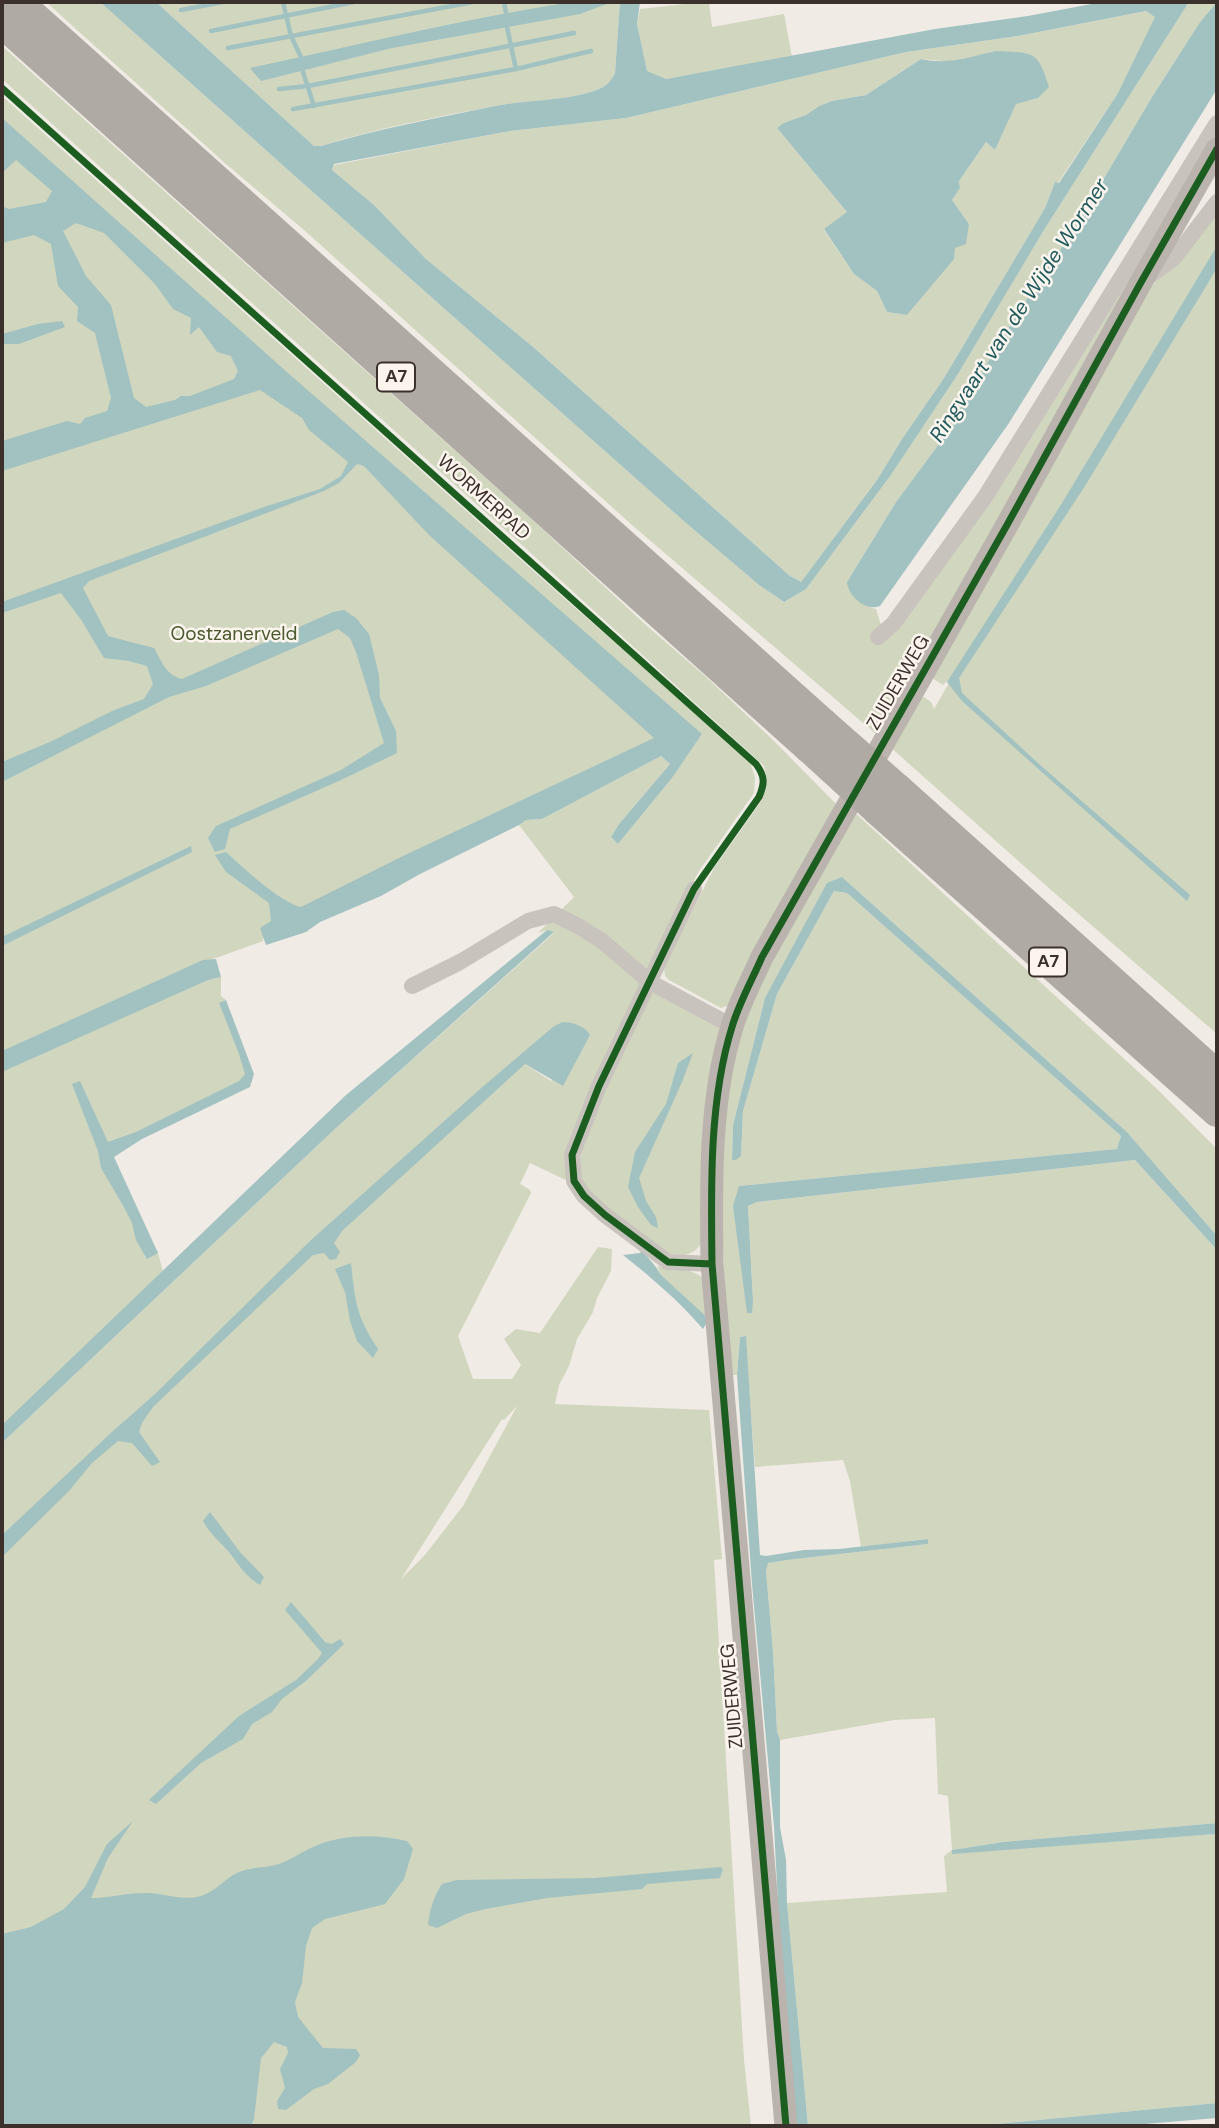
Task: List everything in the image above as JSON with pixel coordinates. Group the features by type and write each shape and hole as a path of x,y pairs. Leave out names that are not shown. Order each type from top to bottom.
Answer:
{"highway":[{"name":"A7","path":"18,2 816,736"},
{"name":"A7","path":"2,23 888,799 1217,1074"},
{"name":"A7","path":"888,799 1217,1112"}],"street":[{"name":"ZUIDERWEG","path":"878,637 893,624 985,497 1217,123"},
{"name":"ZUIDERWEG","path":"786,2126 712,1264 711,1175 723,1065 732,1026 762,957 1217,149"},
{"path":"1140,284 1174,258 1217,202"},
{"path":"694,889 599,1086 572,1156 574,1181 584,1196 605,1215 667,1262 712,1264"},
{"path":"412,986 460,962 528,921 554,914 602,942 650,982 732,1026"}],"green space":[{"path":"46,2 100,2 686,523 759,585 784,602 806,589 891,475 958,374 1044,230 1189,2 1217,2 1200,22 1152,97 1074,229 1018,312 936,448 896,502 847,582 869,607 876,609 885,638 1217,134 876,734 632,525"},
{"path":"156,2 620,2 615,73 603,87 579,95 451,114 314,146"},
{"path":"709,2 712,27 784,14 792,57 665,79 647,72 637,24 640,9"},
{"path":"1147,11 1156,17 1118,93 1058,183 1055,182 1045,208 944,378 877,480 801,582 790,576 532,346 426,259 374,205 332,170 334,165 510,131 626,118 906,52 1018,36","holes":["964,58 1038,98 1016,103 995,150 986,142 959,181 960,188 952,200 969,224 932,284 907,315 887,312 877,291 854,274 824,230 847,212 777,128 832,101 866,95 921,59 953,62"]},
{"path":"2,46 705,676 837,805 732,1004 721,1008 669,980 665,976 664,967 714,868 762,800 767,779 764,766 2,79"},
{"name":"Oostzanerveld","path":"2,96 751,765 755,777 754,793 699,871 650,964 570,1138 568,1181 530,1163 520,1184 531,1193 458,1336 473,1379 512,1379 521,1365 504,1339 516,1329 540,1333 598,1247 612,1249 611,1271 593,1312 577,1339 569,1366 559,1385 555,1404 709,1410 722,1559 714,1560 744,2060 751,2126 2,2126 2,1443 336,1128 554,933 547,930 538,933 574,897 519,825 525,820 542,819 661,756 670,764 619,824 611,837 618,844 672,778 702,734 263,941 213,959 213,979 221,977 221,996 226,1000 223,1001 249,1073 239,1081 107,1149 146,1240 158,1253 163,1272 2,1436","holes":["554,1026 590,1035 577,1056 551,1081 517,1059","517,1406 463,1506 424,1556 401,1579 502,1419"]},
{"path":"1217,213 1217,1034 889,746 917,698 924,697 931,702 934,709 953,676 943,685 932,678 1129,312"},
{"path":"852,810 1155,1087 1217,1149 1217,1236 1127,1132 842,877 765,998 733,1125 732,1159 741,1155 743,1111 777,994 834,891 847,893 1121,1136 1118,1149 739,1186 753,1301 748,1206 757,1202 1135,1160 1217,1250 1217,1823 1003,1842 953,1850 952,1853 1217,1834 1217,2103 975,2126 808,2126 787,1903 947,1892 944,1856 952,1850 948,1796 938,1794 935,1718 894,1720 780,1740 777,1731 767,1563 928,1544 927,1539 861,1547 850,1481 843,1460 755,1467 745,1336 740,1337 737,1375 730,1375 722,1194 723,1149 734,1061 750,1004 761,980"},
{"path":"658,990 721,1029 702,1243 685,1255 665,1252 591,1195 582,1181 579,1166 583,1137 651,994"},
{"path":"657,1266 690,1271 701,1277 707,1288 710,1310 704,1315 661,1275"}],"water":[{"path":"100,2 156,2 314,146 321,146 451,115 507,104 567,97 599,89 608,83 615,73 620,2 640,2 637,24 647,71 666,79 935,29 1102,2 1189,2 1044,230 958,374 891,475 806,589 784,602 759,585 686,523","holes":["1146,11 1155,17 1118,93 1059,183 1055,182 1045,208 944,378 877,480 801,582 790,576 532,346 426,259 374,205 332,170 334,164 510,131 626,118 906,52 1018,36"]},
{"path":"572,2 607,4 580,14 392,48 261,81 250,68 450,24"},
{"name":"Ringvaart van de Wijde Wormer","path":"1217,2 1217,89 1009,423 880,606 864,605 854,597 847,582 896,502 936,448 1018,312 1074,229 1152,97 1200,22"},
{"path":"996,51 1026,53 1037,59 1049,87 1038,98 1016,104 995,150 986,142 959,181 960,188 952,200 969,224 966,244 955,248 954,259 907,315 887,312 877,291 854,274 824,229 847,212 777,128 832,101 866,95 921,59 950,61"},
{"path":"2,118 288,373 702,734 672,778 618,844 611,837 619,824 670,764 661,756 542,819 526,820 381,896 320,922 306,932 266,945 260,928 271,921 269,903 226,872 215,855 226,852 273,892 301,907 654,738 429,535 364,466 357,464 339,483 324,491 89,581 83,588 108,636 154,648 168,671 182,679 333,612 344,610 356,618 369,634 379,675 380,698 396,731 397,753 230,829 225,849 215,852 208,838 216,826 341,770 384,743 356,652 350,638 338,629 206,686 169,697 2,782 2,762 144,699 153,684 147,666 104,658 61,593 2,613 2,602 320,489 341,476 348,462 309,430 302,418 260,390 2,471 2,441 67,421 80,424 85,418 107,411 111,398 95,333 77,321 78,307 58,286 51,244 34,235 2,243 2,206 9,209 46,202 52,191 16,160 2,173","holes":["76,223 104,233 155,284 173,309 191,318 190,335 199,327 217,352 231,356 238,371 234,379 190,396 181,396 146,407 134,398 111,305 86,276 63,231"]},
{"path":"1217,246 1217,268 1085,486 959,678 962,693 1190,895 1187,901 962,701 947,682 1062,503"},
{"path":"62,321 65,327 19,344 2,344 2,334 38,324"},
{"path":"191,846 192,852 2,946 2,937"},
{"path":"842,877 1127,1132 1217,1236 1217,1250 1135,1160 757,1202 748,1206 753,1301 752,1313 747,1313 733,1206 739,1186 1117,1149 1121,1136 847,893 834,891 777,994 743,1111 741,1156 732,1160 733,1125 765,998 827,883"},
{"path":"547,930 554,932 336,1128 2,1443 2,1425 346,1095"},
{"path":"216,959 221,977 208,980 2,1072 2,1051 203,960"},
{"path":"226,1000 254,1074 250,1087 142,1139 114,1157 158,1253 147,1259 136,1240 124,1207 101,1168 98,1151 72,1084 80,1081 108,1142 136,1132 239,1081 245,1074 219,1003"},
{"path":"563,1022 578,1025 590,1035 563,1086 525,1064 342,1231 334,1243 340,1252 336,1259 330,1260 324,1253 313,1255 153,1407 139,1432 160,1462 152,1466 132,1443 118,1441 92,1463 69,1491 2,1557 2,1535 155,1394 310,1241 479,1090 554,1026"},
{"path":"693,1053 639,1178 658,1228 651,1225 628,1187 635,1152 666,1104 678,1063"},
{"path":"642,1250 661,1275 709,1319 703,1329 665,1290 623,1255 640,1253"},
{"path":"351,1263 358,1308 378,1349 373,1358 357,1341 345,1292 335,1269"},
{"path":"746,1336 760,1555 928,1539 928,1544 768,1563 766,1571 777,1731 780,1740 780,1827 786,1860 787,1903 808,2126 797,2126 781,1960 774,1827 752,1584 737,1375 740,1337"},
{"path":"210,1512 240,1552 264,1577 260,1585 246,1574 206,1526 203,1521"},
{"path":"291,1602 325,1642 332,1644 340,1639 344,1644 307,1680 282,1699 272,1712 252,1724 243,1739 201,1763 156,1804 149,1800 239,1716 296,1680 317,1660 322,1653 285,1610"},
{"path":"133,1821 108,1858 91,1898 142,1893 197,1897 212,1891 238,1872 279,1864 324,1843 371,1836 407,1841 413,1849 404,1879 385,1904 325,1919 312,1928 306,1946 302,1983 295,2002 298,2017 323,2048 356,2049 360,2055 356,2062 328,2084 314,2089 286,2110 278,2109 277,2101 285,2088 280,2069 288,2053 287,2047 274,2042 261,2058 251,2126 2,2126 2,1934 31,1927 64,1909 85,1887 107,1844"},
{"path":"1217,1823 1217,1834 952,1854 952,1850 1003,1842"},
{"path":"721,1867 723,1869 720,1878 647,1884 642,1889 547,1898 466,1914 437,1928 428,1925 432,1904 442,1884 457,1880 595,1878"},
{"path":"1217,2103 1217,2118 1121,2126 975,2126"}],"waterway":[{"path":"181,10 223,2"},
{"path":"283,2 291,36 301,57"},
{"path":"211,31 354,2"},
{"path":"228,48 473,2"},
{"path":"504,2 506,13"},
{"path":"507,27 516,69"},
{"path":"279,89 308,86 574,33"},
{"path":"293,109 516,69 591,51"},
{"path":"302,69 314,106"}],"cycle path":[{"name":"WORMERPAD","path":"2,88 759,768 763,780 759,797 694,889 599,1086 572,1155 574,1181 584,1196 605,1215 668,1262 712,1264"},
{"path":"786,2126 712,1264 713,1144 724,1055 738,1009 762,957 1217,149"}]}
